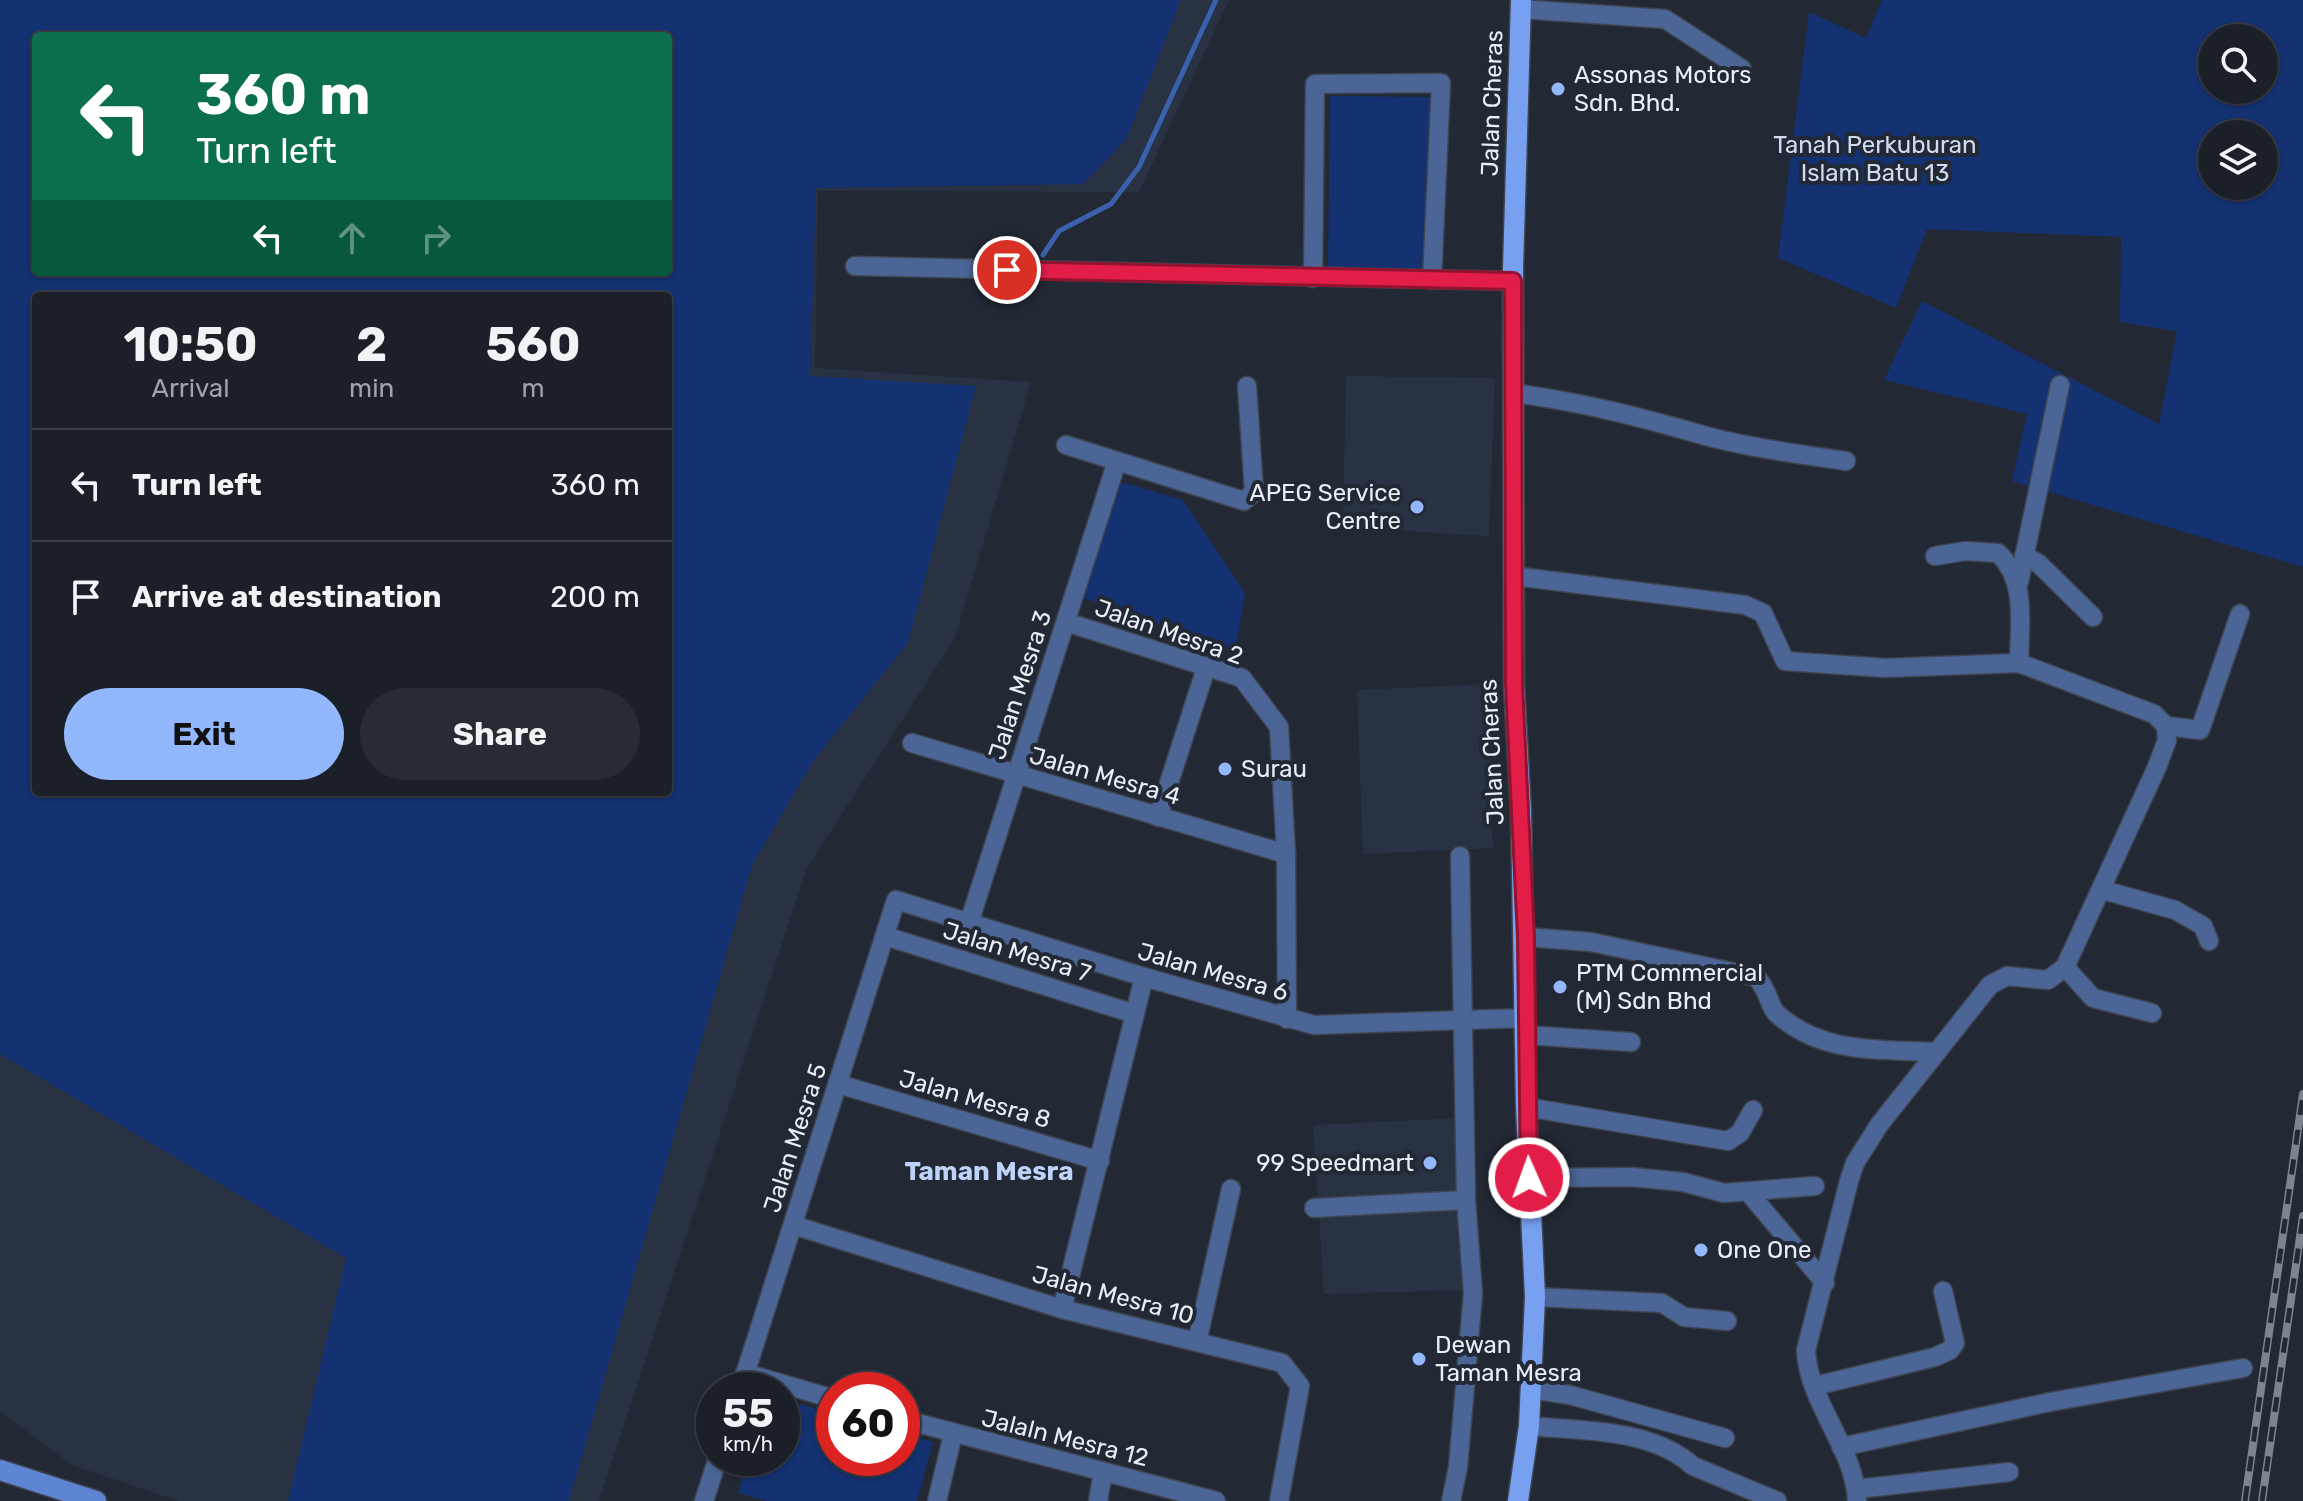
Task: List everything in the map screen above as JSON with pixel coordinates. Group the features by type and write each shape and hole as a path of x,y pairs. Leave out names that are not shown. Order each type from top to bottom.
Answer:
{"main road":[{"name":"Jalan Cheras","path":"1518,1501 1529,1426 1535,1297 1526,1107 1526,937 1514,684 1513,281 1521,5"}],"street":[{"path":"1521,5 1665,19 1742,69"},
{"path":"1313,278 1315,84 1441,83 1432,280"},
{"path":"855,266 1513,281"},
{"path":"2019,663 2019,582 2060,385"},
{"path":"1066,445 1244,501 1250,499 1254,492 1247,386"},
{"path":"1513,393 1568,400 1649,417 1707,436 1846,461"},
{"name":"Jalan Mesra 3","path":"969,923 1117,461"},
{"path":"1935,556 1965,551 1998,553 2010,564 2019,582"},
{"path":"2024,556 2038,563 2093,617"},
{"path":"1514,576 1745,605 1763,613 1785,661 1885,668 2019,663 2154,714 2166,726 2200,730 2240,614"},
{"name":"Jalan Mesra 2","path":"1066,622 1242,678 1279,727 1286,854 1287,1019"},
{"path":"1158,817 1206,668"},
{"path":"2009,1472 1857,1495 1841,1447 1807,1368 1806,1350 1855,1163 1933,1052 1965,1019 1990,985 2007,976 2048,980 2065,967 2157,767 2167,740 2166,726"},
{"name":"Jalan Mesra 4","path":"912,743 1286,854"},
{"path":"1451,1501 1458,1467 1473,1293 1466,1200 1460,856"},
{"path":"2103,890 2175,910 2203,926 2209,941"},
{"name":"Jalan Mesra 6","path":"896,900 1144,977 1314,1025 1465,1021 1631,1042"},
{"name":"Jalan Mesra 5","path":"745,1372 896,900"},
{"name":"Jalan Mesra 7","path":"885,936 1135,1014"},
{"path":"1526,937 1591,942 1756,977 1768,989 1774,1012 1806,1035 1841,1048 1933,1052"},
{"path":"2065,967 2093,998 2152,1013"},
{"path":"1062,1309 1144,977"},
{"name":"Jalan Mesra 8","path":"838,1084 1100,1161"},
{"path":"1526,1107 1728,1141 1740,1133 1753,1110"},
{"path":"1529,1178 1632,1177 1683,1182 1724,1193 1815,1186"},
{"path":"1197,1342 1231,1189"},
{"path":"1749,1193 1825,1283"},
{"path":"1314,1208 1466,1200"},
{"name":"Jalan Mesra 10","path":"793,1225 1062,1309 1282,1363 1300,1386 1279,1501"},
{"path":"1815,1386 1935,1357 1950,1350 1955,1343 1943,1291"},
{"path":"1535,1297 1662,1303 1684,1317 1727,1321"},
{"path":"1841,1447 2050,1402 2243,1368"},
{"path":"1531,1389 1570,1395 1725,1438"},
{"name":"Jalaln Mesra 12","path":"920,1424 1216,1501"},
{"path":"1529,1426 1646,1440 1683,1456 1693,1466 1777,1501"},
{"path":"937,1501 953,1434"},
{"path":"0,1470 96,1501"},
{"path":"1098,1501 1103,1472"},
{"path":"704,1501 712,1476"}],"shaded area":[{"path":"0,0 1229,0 1139,192 818,191 815,368 1031,382 955,638 807,868 599,1501 179,1501 72,1465 0,1411"},
{"path":"1346,376 1495,378 1489,536 1343,527"},
{"path":"1486,684 1493,848 1363,854 1357,690"},
{"path":"1460,1118 1467,1290 1324,1294 1313,1125"}],"green space":[{"path":"0,0 1181,0 1126,140 1083,184 816,188 810,376 976,386 908,643 814,760 752,865 569,1501 288,1501 346,1258 0,1054"},
{"name":"Tanah Perkuburan Islam Batu 13","path":"1882,0 2303,0 2303,567 2012,481 2027,414 1884,380 1922,301 2159,424 2177,331 2120,322 2121,237 1927,229 1896,308 1778,258 1809,12 1866,38"},
{"path":"1330,96 1430,97 1429,273 1328,272"},
{"path":"1122,482 1183,500 1245,593 1235,653 1081,597"},
{"path":"800,1404 816,1409 816,1476 920,1476 920,1438 933,1442 917,1501 767,1501 738,1493 743,1476 800,1476"}],"waterway":[{"path":"1043,255 1059,231 1111,204 1139,167 1216,0"}],"railway":[{"path":"2245,1501 2303,1094"},
{"path":"2262,1501 2303,1216"}],"place":[{"name":"Assonas Motors Sdn. Bhd.","path":"1558,89"},
{"name":"APEG Service Centre","path":"1417,507"},
{"name":"Surau","path":"1225,769"},
{"name":"PTM Commercial (M) Sdn Bhd","path":"1560,987"},
{"name":"99 Speedmart","path":"1430,1163"},
{"name":"One One","path":"1701,1250"},
{"name":"Dewan Taman Mesra","path":"1419,1359"}],"district":[{"name":"Taman Mesra","path":"989,1171"}],"route":[{"path":"1007,270 1513,281 1514,684 1526,937 1529,1178"}]}
